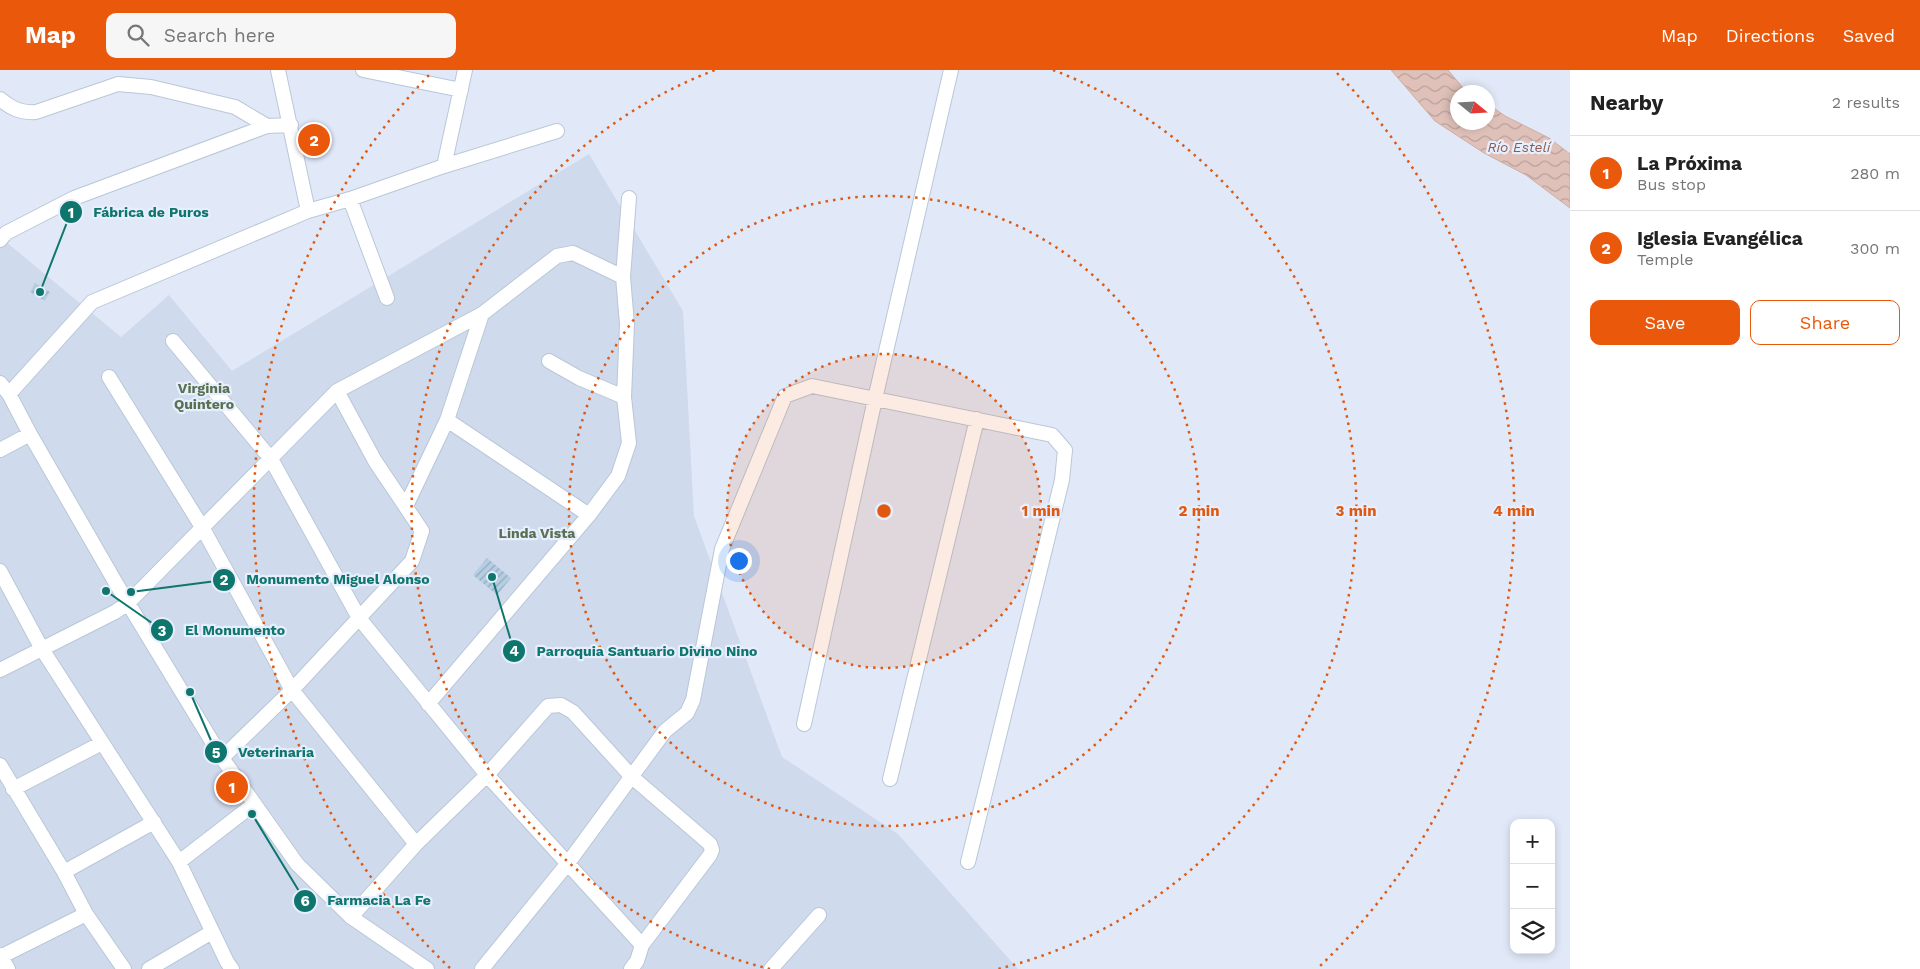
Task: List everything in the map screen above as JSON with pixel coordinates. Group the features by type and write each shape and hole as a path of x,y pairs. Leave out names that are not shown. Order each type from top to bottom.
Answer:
{"street":[{"path":"278,70 308,211"},
{"path":"363,70 461,90"},
{"path":"444,166 465,70"},
{"path":"804,724 875,399 951,70"},
{"path":"0,100 12,109 24,113 36,112 118,84 135,85 151,87 234,107 267,126"},
{"path":"0,240 6,233 74,198 267,126 291,125"},
{"path":"427,969 351,916 297,864 222,758 128,603 4,388 92,302 308,211 557,131"},
{"path":"428,704 589,515 618,476 628,443 624,397 627,324 623,277 629,198"},
{"path":"350,199 387,298"},
{"path":"0,670 115,612 128,603 336,392 482,314 557,256 573,253 623,277"},
{"path":"406,506 447,420 482,314"},
{"path":"173,341 271,459 359,618 487,775 642,945"},
{"path":"549,361 580,378 624,397"},
{"path":"108,377 202,527 292,690 416,844"},
{"path":"482,969 568,864 665,731 687,713 693,700 722,549 785,396 812,386 1052,435 1065,450 1062,480 968,862"},
{"path":"222,758 292,690 412,561 422,531 375,461 336,392"},
{"path":"447,420 589,515"},
{"path":"890,779 977,420"},
{"path":"0,450 30,434"},
{"path":"0,571 42,649 179,862 227,967"},
{"path":"351,916 416,844 487,775 548,706 561,704 573,712 632,777 710,844 712,850 642,945 638,966"},
{"path":"13,789 102,744"},
{"path":"0,765 64,872 86,914 124,969"},
{"path":"179,862 254,804"},
{"path":"64,872 154,822"},
{"path":"8,969 0,956 86,914"},
{"path":"780,966 819,915"},
{"path":"149,969 212,932"}],"shaded area":[{"path":"589,154 683,311 694,516 782,757 898,834 1018,969 0,969 0,237 121,337 169,295 232,371"}],"water":[{"name":"Río Estelí","path":"1391,70 1448,70 1460,85 1450,85 1450,130 1495,130 1495,109 1549,138 1570,154 1570,208 1526,175 1484,153 1435,121"}],"building":[{"path":"35,283 50,292 45,301 30,292"},
{"path":"487,558 511,578 497,595 473,575"}],"place":[{"name":"Iglesia Evangélica","path":"314,140"},
{"name":"Fábrica de Puros","path":"40,292"},
{"name":"Parroquia Santuario Divino Nino","path":"492,577"},
{"name":"El Monumento","path":"106,591"},
{"name":"Monumento Miguel Alonso","path":"131,592"},
{"name":"Veterinaria","path":"190,692"},
{"name":"La Próxima","path":"232,787"},
{"name":"Farmacia La Fe","path":"252,814"}],"district":[{"name":"Virginia Quintero","path":"204,396"},
{"name":"Linda Vista","path":"537,533"}]}
